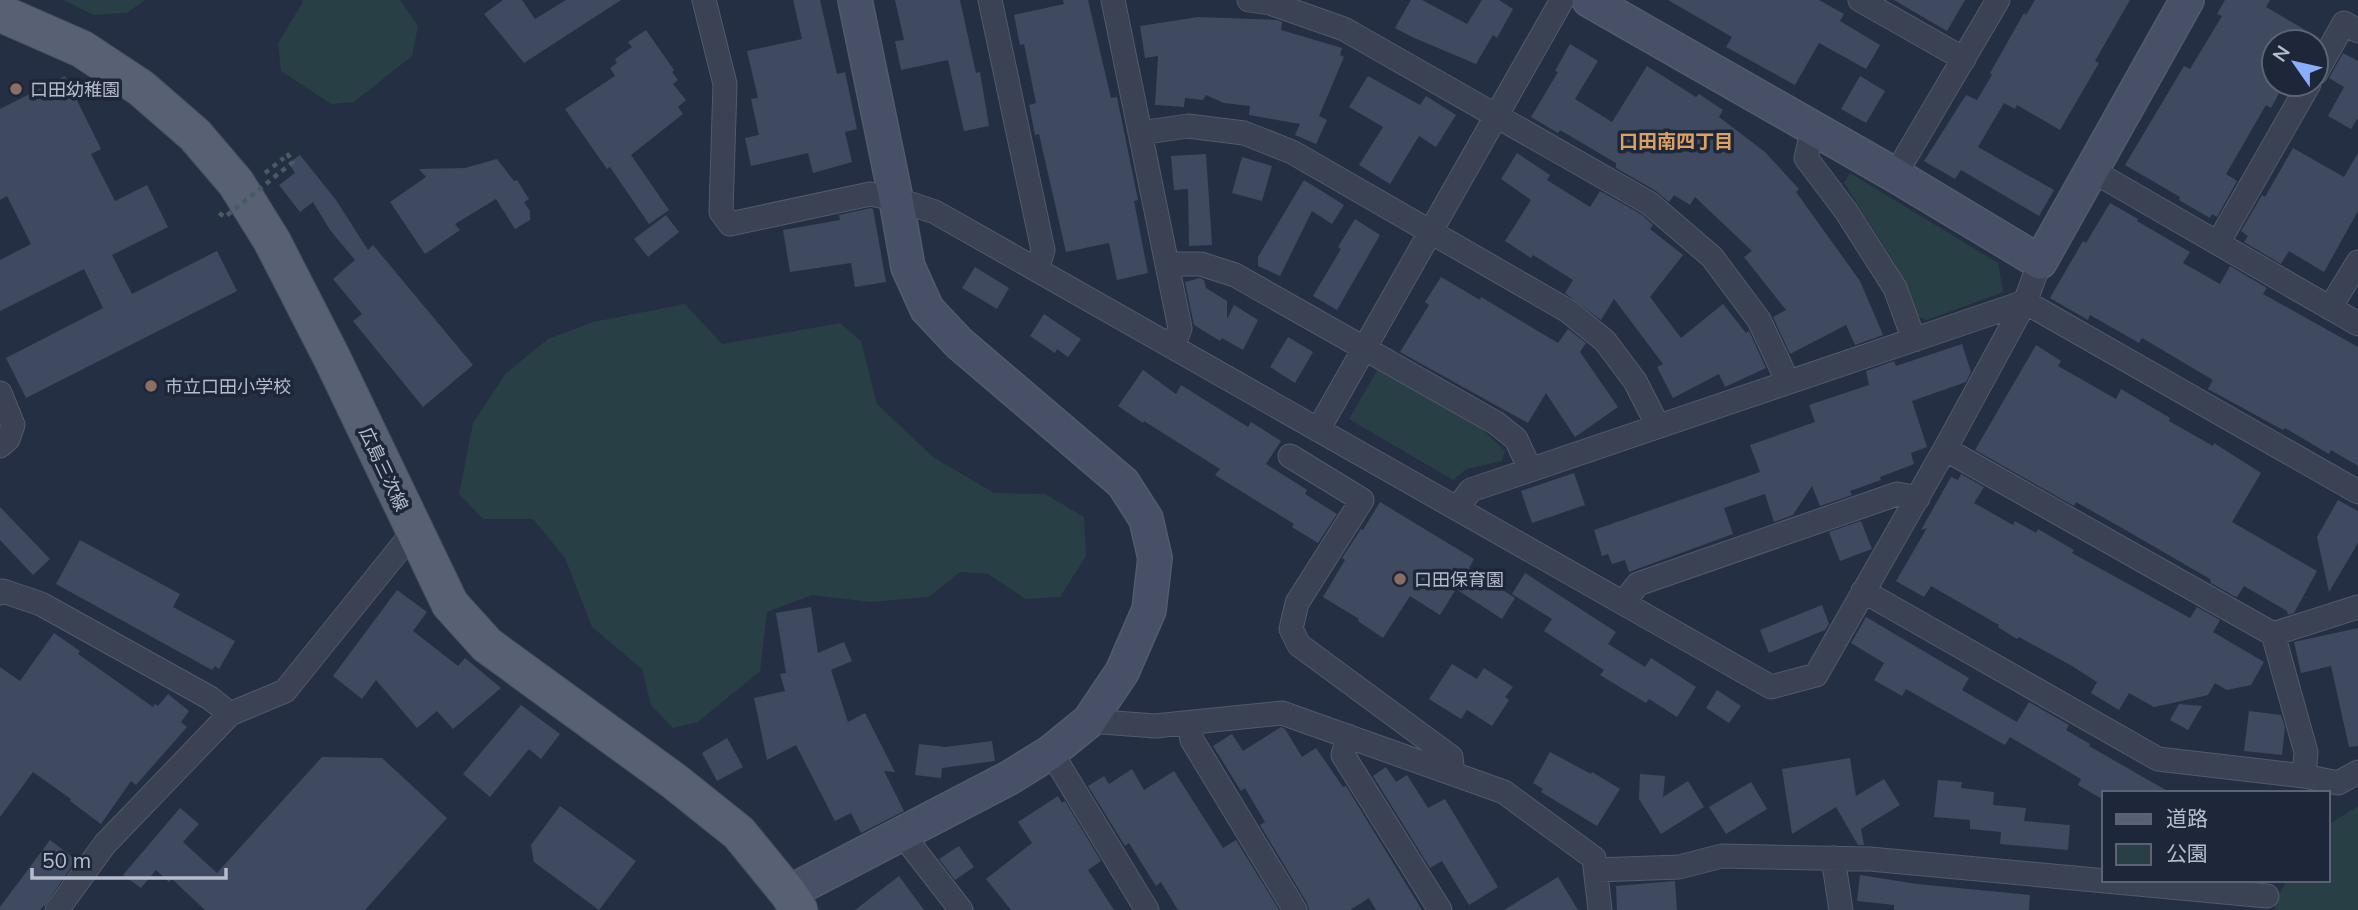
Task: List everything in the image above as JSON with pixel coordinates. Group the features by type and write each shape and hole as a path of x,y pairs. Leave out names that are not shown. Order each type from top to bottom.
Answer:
{"main road":[{"name":"広島三次線","path":"0,13 82,50 141,88 195,135 236,183 272,241 332,358 450,604 487,645 674,781 739,833 791,904"}],"street":[{"path":"704,0 725,84 721,212 730,224 870,194 896,199 935,212 1771,687 1816,675 1945,449 2025,302 2040,262 2187,0"},
{"path":"791,904 902,834 1009,778 1051,752 1089,721 1122,672 1149,610 1155,558 1146,519 1123,484 959,343 928,309 908,267 855,0"},
{"path":"990,0 1043,250 1037,270"},
{"path":"1117,0 1140,133 1180,328 1173,347"},
{"path":"1250,0 1270,3 1344,29 1649,204 1712,257 1759,320 1788,382"},
{"path":"1318,430 1562,0"},
{"path":"1589,0 1895,175 2040,262"},
{"path":"1860,0 1964,59"},
{"path":"1895,175 1998,0"},
{"path":"2330,48 2344,23 2358,32"},
{"path":"2218,243 2301,98"},
{"path":"1140,133 1188,126 1244,133 1292,152 1568,311 1605,341 1635,381 1658,426"},
{"path":"1813,128 1806,158 1846,211 1895,288 1914,340"},
{"path":"2091,170 2358,324"},
{"path":"2330,308 2358,262"},
{"path":"1167,264 1201,264 1235,275 1496,423 1516,439 1530,469"},
{"path":"1457,508 1471,490 2025,302 2358,492"},
{"path":"0,393 13,425 8,439 0,446"},
{"path":"1945,449 2273,634 2306,752 2304,776"},
{"path":"1290,456 1362,500 1297,603 1291,629 1298,645 1451,757 1453,774"},
{"path":"1623,603 1638,584 1897,494 1918,498"},
{"path":"57,910 105,844 230,714 285,691 414,531"},
{"path":"1,588 41,604 209,698 230,714"},
{"path":"1863,590 2158,759 2304,776 2339,783 2358,772"},
{"path":"2273,634 2358,607"},
{"path":"1089,721 1155,726 1282,713 1504,792 1594,858 1600,910"},
{"path":"1189,723 1192,740 1295,910"},
{"path":"1348,736 1343,755 1440,910"},
{"path":"1051,752 1147,910"},
{"path":"902,834 961,910"},
{"path":"1596,870 1678,867 1722,856 1833,858 1870,859 2102,881"},
{"path":"1833,858 1841,910"},
{"path":"2117,882 2267,896"}],"path":[{"path":"219,213 225,217 293,162 288,155 268,171"}],"green space":[{"path":"63,0 145,0 127,13 94,15"},
{"path":"302,0 400,0 418,26 412,56 354,102 331,104 281,71 278,43"},
{"path":"1850,173 1998,263 2003,292 1927,320 1916,315 1894,262 1844,183"},
{"path":"685,304 722,344 840,323 861,341 877,404 933,457 994,493 1045,494 1084,517 1086,556 1060,597 1026,599 988,574 960,572 929,597 871,602 812,595 767,612 760,671 698,722 673,728 651,705 642,669 592,627 565,558 533,519 483,519 459,494 473,423 506,373 548,339 593,322"},
{"path":"1378,369 1480,427 1505,451 1502,461 1466,469 1453,480 1349,419"},
{"path":"2358,806 2358,910 2275,910 2275,903 2286,882 2330,882 2330,824"}],"building":[{"path":"503,0 522,0 535,19 566,0 621,0 524,63 484,14"},
{"path":"793,0 820,0 837,74 845,72 857,129 845,132 852,162 813,173 808,153 751,166 745,138 759,135 751,99 758,98 747,51 802,39"},
{"path":"895,0 960,0 976,73 980,72 989,126 964,131 948,60 901,70 895,41 904,40"},
{"path":"1063,0 1088,0 1111,98 1117,97 1138,200 1134,201 1148,273 1117,280 1109,243 1066,252 1039,134 1035,135 1029,105 1036,103 1024,44 1020,45 1014,15 1064,4"},
{"path":"1411,0 1422,0 1467,24 1482,0 1499,0 1513,9 1497,38 1493,35 1476,64 1395,28"},
{"path":"1668,0 1819,0 1844,14 1840,21 1880,45 1866,69 1819,43 1795,85 1726,47 1732,37"},
{"path":"1894,0 1965,0 1947,31"},
{"path":"2035,0 2130,0 2095,61 2099,63 2060,130 2017,105 2015,109 2004,103 1978,147 2054,190 2039,216 1961,170 1955,179 1924,161 1966,95 1977,100 2024,13 2026,15"},
{"path":"2225,0 2270,0 2266,7 2302,28 2260,28 2260,98 2277,98 2271,108 2266,105 2226,174 2237,181 2217,217 2212,214 2210,218 2125,165 2184,66 2190,69 2222,16 2217,14"},
{"path":"1198,17 1277,20 1282,22 1281,30 1342,48 1340,55 1344,57 1319,116 1327,120 1316,144 1295,135 1300,124 1249,115 1250,106 1224,103 1206,95 1203,100 1185,98 1184,107 1155,105 1158,56 1145,58 1140,26"},
{"path":"646,30 674,70 672,72 678,80 673,84 686,100 678,107 683,114 631,155 669,210 649,224 610,167 607,169 565,109 615,76 610,68 617,63 615,59 632,47 628,42"},
{"path":"1570,44 1598,61 1575,99 1612,122 1647,66 1696,97 1699,94 1723,110 1719,117 1765,152 1799,189 1796,192 1860,281 1883,335 1855,345 1846,325 1790,354 1773,317 1786,310 1744,257 1752,251 1695,197 1690,205 1674,195 1669,202 1656,191 1616,168 1616,163 1560,130 1558,133 1531,117 1558,72 1555,71"},
{"path":"2343,53 2358,61 2358,118 2351,129 2328,116 2344,87 2330,76"},
{"path":"65,76 101,149 91,154 115,201 147,185 168,227 112,255 132,294 217,251 237,291 26,398 6,358 103,308 84,269 0,311 0,260 31,244 7,196 0,200 0,109"},
{"path":"1368,76 1420,105 1426,96 1456,115 1436,147 1419,136 1390,184 1359,165 1383,127 1349,107"},
{"path":"1860,76 1885,91 1866,123 1841,109"},
{"path":"2293,148 2344,177 2358,153 2358,211 2324,272 2289,251 2281,264 2244,242 2248,236 2241,231 2262,195 2265,197"},
{"path":"1517,153 1550,175 1547,180 1590,207 1600,191 1641,214 1653,225 1650,229 1683,255 1650,297 1681,338 1723,304 1746,333 1749,331 1766,368 1725,387 1719,374 1673,398 1657,367 1663,364 1614,299 1601,320 1565,293 1573,280 1505,241 1531,200 1501,179"},
{"path":"1206,154 1212,245 1189,246 1188,189 1174,190 1171,156"},
{"path":"300,155 336,200 368,250 373,245 473,365 423,407 353,321 362,314 333,279 355,260 330,230 313,202 300,212 279,185 295,173 289,163"},
{"path":"1242,157 1272,166 1262,201 1232,193"},
{"path":"497,159 514,181 517,180 529,199 524,202 530,211 530,220 515,229 496,199 455,224 460,230 425,254 390,202 426,177 419,169 465,168"},
{"path":"1304,180 1344,205 1332,224 1312,211 1280,276 1258,266 1258,257"},
{"path":"2110,203 2190,252 2183,263 2220,284 2230,266 2267,288 2263,294 2358,347 2358,466 2331,450 2329,454 2208,389 2213,380 2142,338 2139,343 2090,315 2088,320 2050,298 2083,241 2086,243"},
{"path":"871,208 886,282 855,287 851,263 790,272 783,230 840,220 839,215"},
{"path":"666,215 679,232 648,257 634,239"},
{"path":"1355,219 1380,235 1337,310 1313,296"},
{"path":"975,267 1009,288 997,309 962,288"},
{"path":"1441,277 1480,300 1481,297 1558,343 1568,329 1586,343 1580,352 1618,407 1575,437 1546,393 1528,423 1400,352 1429,305 1425,302"},
{"path":"1200,278 1204,280 1206,288 1227,301 1227,319 1234,305 1258,320 1243,350 1222,338 1220,341 1194,325 1185,282"},
{"path":"1044,314 1081,339 1068,357 1057,349 1055,353 1030,336"},
{"path":"1288,337 1313,352 1295,383 1270,367"},
{"path":"1962,344 1971,372 1966,382 1912,401 1927,447 1911,453 1914,464 1850,491 1852,495 1820,506 1812,486 1793,515 1774,522 1765,494 1724,508 1733,534 1629,572 1625,560 1612,564 1608,554 1602,556 1594,530 1760,472 1750,445 1815,422 1809,405 1869,385 1866,371 1894,361 1896,366"},
{"path":"2036,345 2061,361 2058,366 2116,399 2121,389 2170,418 2169,421 2213,446 2214,443 2261,473 2232,522 2317,571 2294,613 2288,615 2287,611 2244,586 2237,597 2234,596 2211,583 2210,579 2076,502 2074,506 1975,450"},
{"path":"1143,370 1176,394 1181,385 1248,427 1251,422 1281,441 1266,464 1307,490 1305,494 1337,514 1318,543 1292,527 1294,524 1215,475 1220,469 1118,406"},
{"path":"1574,473 1585,505 1532,523 1521,491"},
{"path":"1961,474 1984,487 1974,503 2013,525 2015,521 2036,533 2038,529 2074,550 2072,553 2190,618 2197,607 2220,620 2213,632 2264,662 2251,685 2227,690 2215,683 2208,695 2154,707 2129,693 2119,710 2091,693 2097,682 2072,666 2019,637 2017,639 1998,627 1999,625 1931,586 1924,597 1896,581 1927,528 1921,530 1951,477 1958,480"},
{"path":"2338,500 2358,511 2358,543 2329,592 2317,537"},
{"path":"1380,502 1474,559 1469,568 1515,598 1502,619 1456,589 1440,615 1410,596 1383,638 1358,621 1359,619 1323,597 1345,560 1342,558"},
{"path":"0,507 50,559 33,575 0,540"},
{"path":"1861,521 1872,549 1840,561 1829,532"},
{"path":"80,540 180,594 173,607 235,641 219,669 215,666 212,670 56,584"},
{"path":"1525,573 1616,632 1608,644 1645,667 1651,658 1696,687 1677,717 1649,699 1646,703 1600,675 1604,670 1544,631 1552,619 1512,594"},
{"path":"397,590 427,612 413,631 458,666 465,658 501,688 453,729 437,711 417,728 376,680 362,699 333,676"},
{"path":"1822,605 1829,624 1825,630 1769,653 1760,630"},
{"path":"811,607 818,653 844,642 852,661 831,670 848,722 865,713 895,772 884,771 904,811 861,833 851,813 835,821 796,745 767,760 754,698 785,691 780,674 786,673 776,613"},
{"path":"1866,617 1969,678 1962,690 2017,722 2029,702 2069,725 2066,730 2090,744 2089,746 2168,791 2102,791 2102,799 2078,785 2081,779 2010,737 2005,745 1906,689 1902,696 1874,680 1884,663 1851,643"},
{"path":"2358,628 2358,746 2349,747 2331,666 2301,673 2294,642"},
{"path":"54,633 80,651 78,654 153,707 155,704 158,706 168,694 189,711 181,722 187,727 136,785 131,781 101,824 33,772 0,817 0,667 20,681"},
{"path":"1452,664 1477,679 1484,668 1513,687 1505,697 1509,700 1492,726 1467,710 1461,719 1429,699"},
{"path":"1717,690 1741,706 1729,723 1706,708"},
{"path":"2179,704 2202,706 2188,730 2170,720"},
{"path":"521,705 560,734 541,759 529,749 490,797 463,774"},
{"path":"2249,711 2281,715 2285,727 2282,755 2244,751"},
{"path":"1281,727 1285,729 1302,757 1316,748 1343,787 1346,786 1422,910 1376,910 1369,898 1350,910 1309,910 1260,825 1265,822 1245,788 1241,791 1213,746 1232,734 1243,751"},
{"path":"727,738 743,767 717,781 702,753"},
{"path":"992,741 995,761 942,768 941,778 915,775 919,744 946,747"},
{"path":"1550,752 1620,789 1597,826 1541,792 1543,789 1533,783"},
{"path":"322,757 382,758 447,818 365,910 205,910 172,879 169,882 156,870 141,888 123,875 180,808 199,824 183,842 217,873"},
{"path":"1850,758 1856,796 1884,779 1900,805 1861,829 1864,845 1858,845 1836,807 1792,834 1782,769"},
{"path":"1386,767 1396,782 1407,775 1428,808 1445,799 1498,887 1469,905 1442,861 1430,868 1373,776"},
{"path":"1132,769 1144,790 1174,771 1223,848 1236,840 1279,910 1178,910 1161,882 1156,886 1129,843 1125,846 1088,786 1104,776 1109,784"},
{"path":"1640,774 1665,776 1663,797 1688,781 1704,807 1661,834 1639,799"},
{"path":"1938,780 1962,782 1961,788 1994,792 1993,805 2026,808 2024,821 2070,825 2068,850 2000,844 2001,832 1970,829 1970,820 1934,817"},
{"path":"1751,782 1767,809 1726,834 1709,807"},
{"path":"1058,796 1062,803 1065,801 1101,861 1088,870 1114,910 1011,910 986,879 1032,843 1018,822"},
{"path":"560,806 636,861 599,910 534,862 531,845"},
{"path":"50,840 76,860 45,905 40,910 0,910 0,907"},
{"path":"959,846 974,867 955,880 939,859"},
{"path":"1860,875 1917,884 2030,895 2029,910 1894,910 1894,905 1857,901"},
{"path":"899,876 924,910 855,910"},
{"path":"1558,877 1578,910 1504,910"},
{"path":"1675,881 1677,910 1617,910 1616,886"}],"place":[{"name":"口田幼稚園","path":"16,89"},
{"name":"市立口田小学校","path":"151,386"},
{"name":"口田保育園","path":"1400,579"}],"district":[{"name":"口田南四丁目","path":"1676,141"}]}
